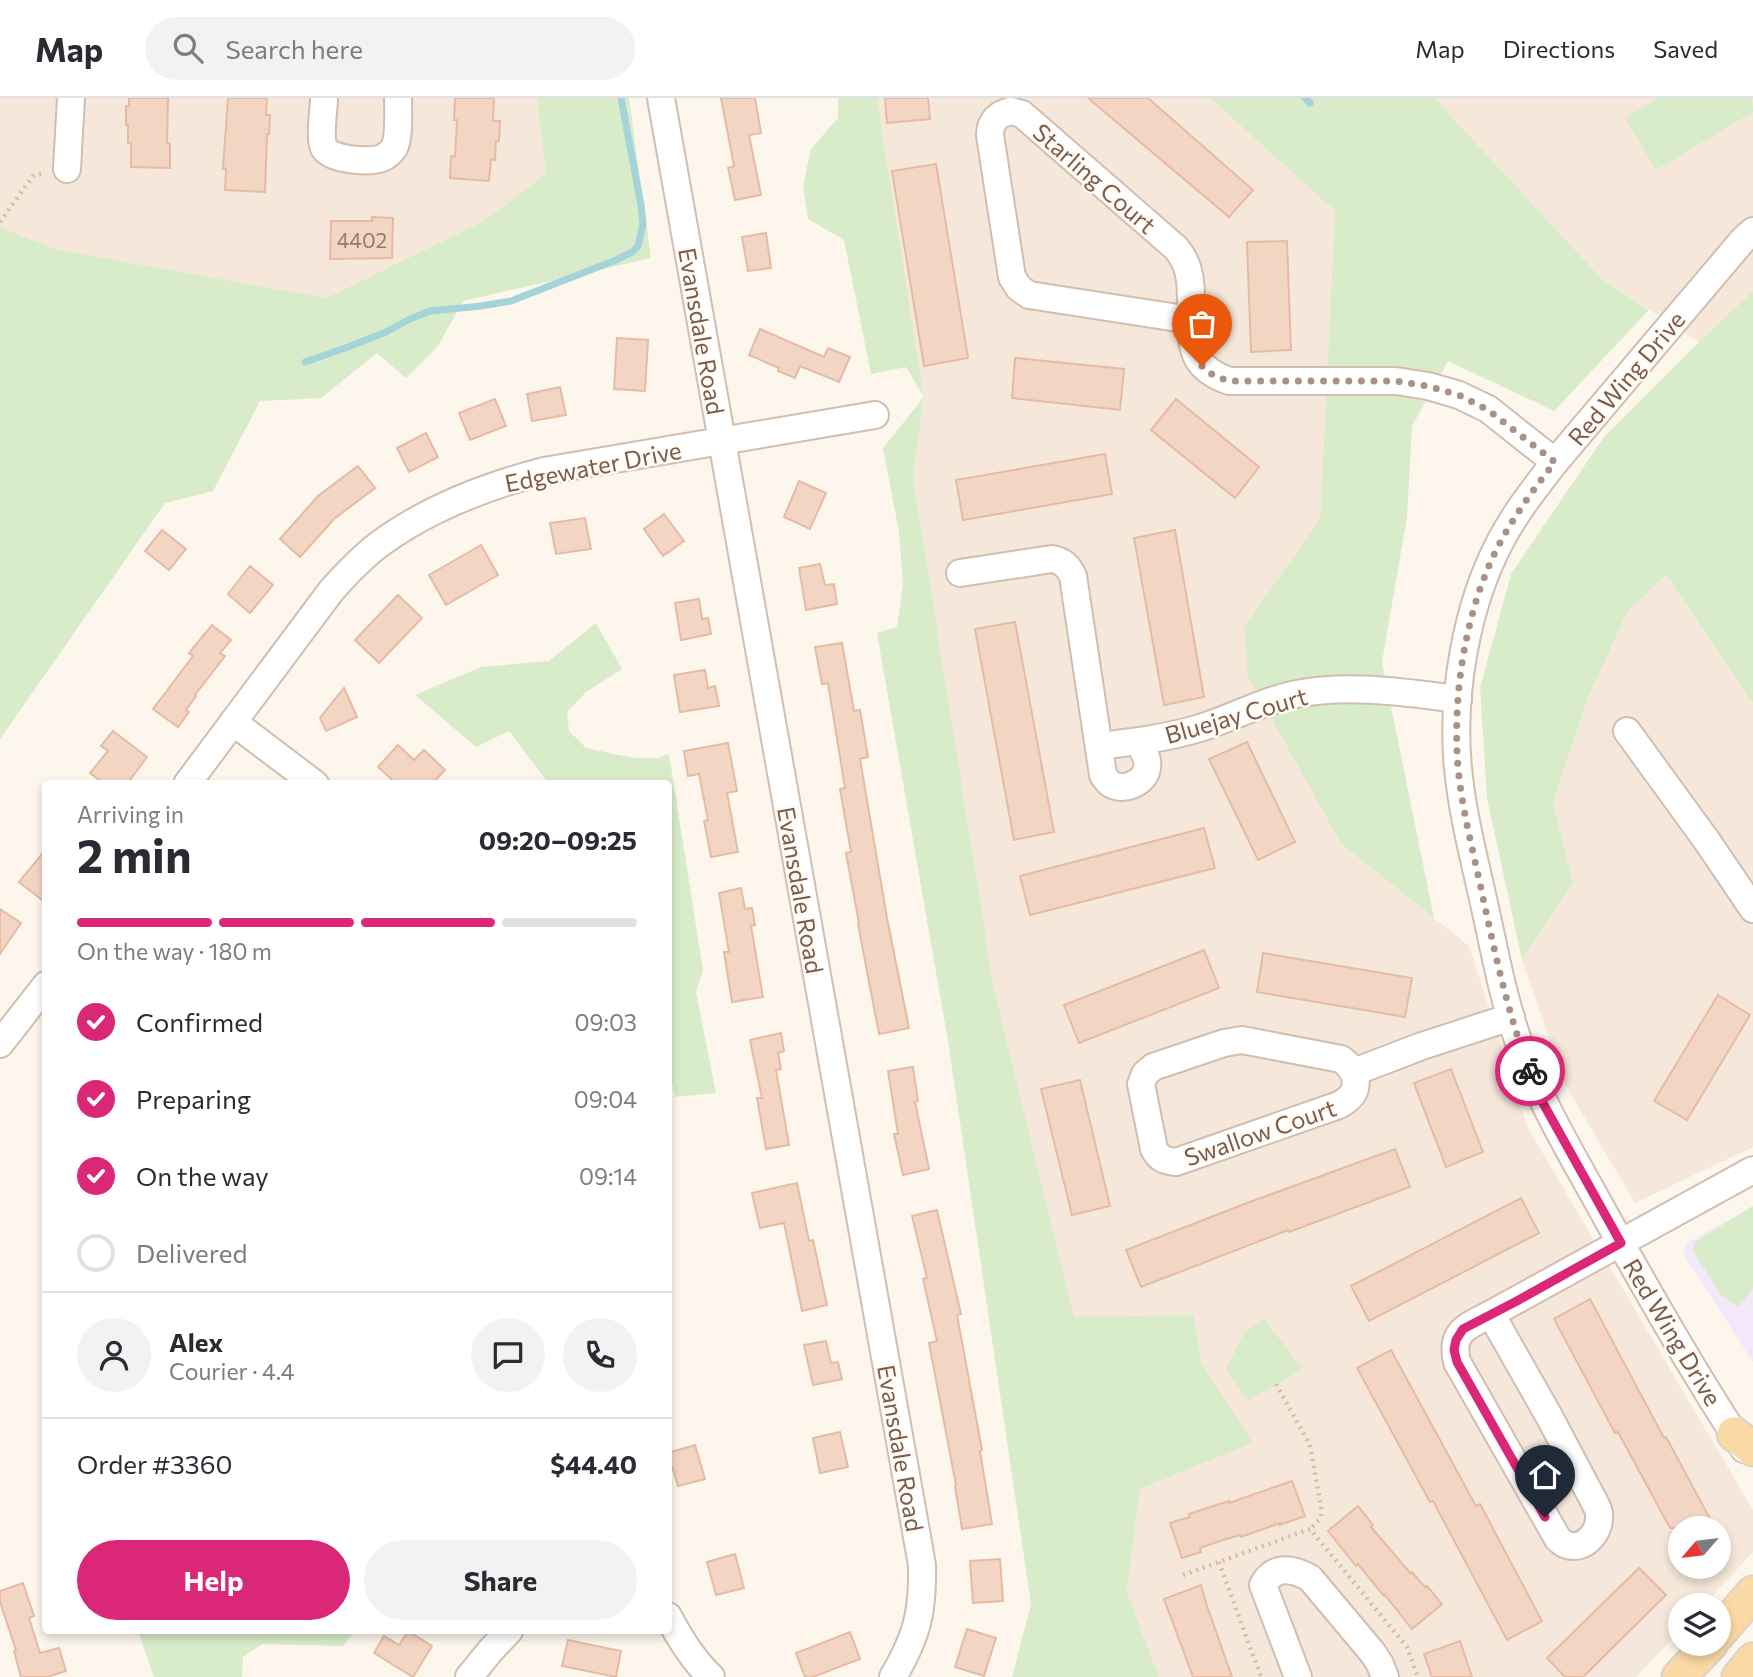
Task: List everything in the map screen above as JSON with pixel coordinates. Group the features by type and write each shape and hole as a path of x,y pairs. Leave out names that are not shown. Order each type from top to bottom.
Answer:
{"main road":[{"path":"1731,1619 1753,1593"},
{"path":"1679,1677 1699,1656"},
{"path":"1739,1677 1753,1660"}],"street":[{"path":"67,169 71,98"},
{"path":"324,98 323,139 327,151 335,157 375,160 389,154 396,143 398,98"},
{"name":"Evansdale Road","path":"661,98 922,1565 918,1623 908,1651 893,1677"},
{"name":"Starling Court","path":"1191,320 1029,295 1019,288 1012,277 990,135 995,119 1011,111 1022,114 1184,257 1190,272 1191,320 1191,341 1194,354 1202,366 1214,376 1229,381 1396,381 1428,386 1459,395 1488,410 1555,462"},
{"name":"Red Wing Drive","path":"1753,231 1528,496 1500,542 1477,599 1464,650 1458,699 1458,766 1464,811 1518,1042 1539,1096 1621,1243 1678,1342 1743,1441 1753,1462"},
{"name":"Edgewater Drive","path":"190,780 338,583 374,549 424,517 499,483 544,471 875,415"},
{"name":"Bluejay Court","path":"960,573 1052,559 1061,561 1069,568 1073,576 1103,775 1110,784 1120,788 1135,784 1143,778 1147,760 1139,741"},
{"name":"Bluejay Court","path":"1100,746 1170,736 1202,727 1268,701 1302,692 1338,689 1405,692 1458,699"},
{"path":"233,722 310,780"},
{"path":"1627,732 1753,909"},
{"path":"0,1044 36,1018 42,998"},
{"name":"Swallow Court","path":"1354,1072 1511,1017"},
{"name":"Swallow Court","path":"1241,1041 1341,1059 1350,1065 1354,1072 1356,1083 1353,1094 1339,1105 1176,1162 1166,1161 1157,1155 1154,1149 1141,1084 1145,1074 1153,1067 1224,1043 1241,1041"},
{"path":"1491,1314 1595,1503 1599,1515 1598,1527 1589,1541 1580,1546 1566,1545 1558,1539 1457,1362 1454,1350 1456,1340 1463,1329 1753,1170"},
{"path":"1298,1677 1263,1585 1270,1575 1282,1570 1298,1572 1310,1578 1372,1652 1385,1677"},
{"path":"672,1623 682,1642 711,1677"},
{"path":"469,1677 506,1634"}],"path":[{"path":"0,222 33,176"},
{"path":"1276,1384 1310,1445 1322,1511 1321,1519 1310,1529"},
{"path":"1219,1562 1261,1677"}],"shaded area":[{"path":"0,98 537,98 546,174 484,221 326,298 54,249 0,227"},
{"path":"877,98 1210,98 1335,211 1320,519 1244,627 1342,845 1469,946 1528,1128 1753,1510 1753,1552 1731,1576 1731,1516 1668,1516 1668,1579 1728,1579 1715,1593 1668,1593 1668,1644 1636,1677 1159,1677 1127,1592 1140,1489 1253,1443 1202,1364 1194,1315 1074,1318 994,989 913,476 924,397"},
{"path":"1434,98 1753,98 1753,291 1699,342 1602,279"},
{"path":"1666,575 1753,703 1753,1147 1635,1203 1565,1084 1522,960 1573,882 1553,802 1588,698 1627,612"},
{"path":"1753,1206 1753,1362 1683,1253 1687,1243"}],"green space":[{"path":"537,98 629,98 651,258 463,301 438,346 406,378 377,353 321,398 260,401 213,491 165,503 0,739 0,227 54,249 326,298 484,221 546,174"},
{"path":"838,98 877,98 924,397 906,367 871,374 844,240 808,219 803,186 811,149 838,118"},
{"path":"1210,98 1434,98 1602,279 1649,310 1554,411 1448,361 1412,426 1407,517 1382,662 1434,918 1342,845 1248,676 1244,627 1320,519 1335,211"},
{"path":"1659,98 1752,98 1753,112 1656,170 1625,118"},
{"path":"1753,291 1753,703 1666,575 1627,612 1588,698 1553,802 1573,882 1522,960 1487,798 1480,688 1511,574 1604,437"},
{"path":"924,397 913,476 994,989 1074,1317 1194,1315 1202,1364 1253,1443 1140,1489 1127,1592 1159,1677 1012,1677 1031,1604 948,1041 877,633 897,627 903,585 899,532 883,448"},
{"path":"596,623 622,669 586,692 567,712 569,731 586,748 634,758 658,758 669,754 703,970 696,992 716,1093 675,1097 672,1082 672,780 546,780 509,731 476,747 415,695 481,667 549,661"},
{"path":"1753,1206 1753,1288 1739,1307 1722,1296 1693,1251 1695,1242"},
{"path":"1264,1319 1302,1368 1248,1400 1226,1369 1245,1331"},
{"path":"139,1634 353,1634 343,1646 262,1644 243,1657 242,1677 154,1677"}],"building":[{"path":"129,98 168,98 167,143 170,144 170,168 131,167 131,143 128,143 126,125"},
{"path":"228,98 267,98 266,115 270,115 265,192 225,190 226,169 223,169"},
{"path":"455,98 494,98 493,121 500,121 499,141 496,141 495,160 491,159 489,181 450,178 451,156 455,157"},
{"path":"721,98 755,98 761,133 749,135 761,195 735,200 728,168 734,166"},
{"path":"885,98 928,98 930,119 887,123"},
{"path":"1088,98 1148,98 1253,190 1229,217"},
{"path":"936,164 968,358 924,366 892,171"},
{"path":"372,217 393,218 392,258 330,259 331,221 372,221"},
{"path":"766,233 771,268 748,271 742,237"},
{"path":"1287,241 1291,350 1251,352 1247,242"},
{"path":"760,329 824,357 828,348 850,357 839,382 800,366 795,378 749,355"},
{"path":"617,338 648,340 645,391 614,389"},
{"path":"1015,358 1124,369 1120,410 1012,398"},
{"path":"560,387 566,415 532,421 527,394"},
{"path":"495,399 506,426 470,440 459,413"},
{"path":"1176,399 1259,467 1235,498 1151,430"},
{"path":"426,433 438,457 409,472 397,448"},
{"path":"1105,454 1112,494 963,520 956,480"},
{"path":"358,466 375,488 334,519 300,557 280,539 318,496"},
{"path":"799,481 826,493 810,529 784,517"},
{"path":"664,514 684,541 663,556 644,529"},
{"path":"585,518 591,549 556,554 550,523"},
{"path":"162,530 186,549 169,570 145,551"},
{"path":"1175,530 1204,697 1164,705 1134,538"},
{"path":"481,545 498,575 446,605 429,575"},
{"path":"820,564 825,585 834,584 837,604 806,610 799,568"},
{"path":"250,566 273,585 250,613 228,594"},
{"path":"398,595 422,618 379,663 355,640"},
{"path":"699,599 702,619 708,618 711,634 681,640 675,603"},
{"path":"1015,622 1054,832 1014,840 975,629"},
{"path":"212,625 231,640 220,653 225,656 195,695 186,710 189,712 178,727 153,709 193,656 189,653"},
{"path":"842,643 854,711 860,710 868,757 860,759 909,1028 879,1034 846,853 851,852 840,789 845,788 828,683 822,684 815,647"},
{"path":"705,670 708,688 715,686 719,706 680,712 674,675"},
{"path":"344,688 357,717 326,731 320,718"},
{"path":"113,731 147,757 130,780 100,780 90,773 108,751 101,746"},
{"path":"1247,742 1295,842 1258,860 1209,759"},
{"path":"728,743 737,791 727,793 738,852 711,857 704,821 708,820 699,774 688,776 684,751"},
{"path":"398,745 414,760 424,750 445,770 436,780 393,780 378,767"},
{"path":"1204,828 1215,868 1030,915 1020,876"},
{"path":"42,854 42,900 19,882"},
{"path":"741,888 745,909 752,908 755,925 751,926 763,997 732,1002 724,952 729,952 719,893"},
{"path":"0,909 21,923 0,954"},
{"path":"1204,950 1219,988 1079,1043 1064,1005"},
{"path":"1263,953 1412,978 1405,1017 1257,992"},
{"path":"1718,995 1750,1015 1687,1120 1654,1101"},
{"path":"781,1033 784,1051 778,1053 781,1069 776,1070 789,1145 766,1149 757,1098 762,1098 750,1040"},
{"path":"913,1067 918,1101 915,1102 929,1169 903,1175 894,1134 898,1134 888,1071"},
{"path":"1451,1069 1483,1152 1446,1167 1414,1083"},
{"path":"1080,1080 1110,1206 1072,1215 1041,1089"},
{"path":"1395,1149 1410,1187 1289,1232 1288,1230 1141,1287 1126,1250"},
{"path":"797,1183 809,1241 813,1240 827,1305 802,1311 784,1223 760,1228 752,1193"},
{"path":"1521,1198 1539,1233 1369,1321 1351,1286"},
{"path":"937,1210 961,1314 957,1315 982,1450 980,1451 992,1524 962,1529 929,1343 937,1341 923,1279 927,1278 912,1216"},
{"path":"1590,1299 1709,1516 1668,1516 1668,1524 1554,1319"},
{"path":"826,1341 831,1363 838,1362 842,1379 813,1385 804,1345"},
{"path":"1391,1350 1476,1506 1480,1504 1542,1621 1507,1640 1433,1501 1430,1502 1357,1368"},
{"path":"840,1432 848,1467 820,1473 813,1438"},
{"path":"695,1445 705,1479 678,1486 672,1466 672,1452"},
{"path":"1292,1481 1305,1516 1220,1541 1200,1548 1201,1552 1182,1558 1170,1523 1190,1517 1189,1514"},
{"path":"1358,1506 1373,1525 1371,1527 1411,1574 1412,1572 1427,1586 1442,1604 1412,1629 1328,1531"},
{"path":"735,1554 744,1588 716,1595 707,1562"},
{"path":"1000,1559 1003,1601 973,1603 970,1561"},
{"path":"1639,1568 1666,1595 1583,1677 1565,1677 1547,1658"},
{"path":"23,1583 34,1616 29,1618 40,1653 59,1648 66,1671 47,1677 21,1677 14,1651 16,1650 0,1602 0,1591"},
{"path":"1201,1585 1232,1677 1193,1677 1164,1599"},
{"path":"967,1629 996,1638 984,1676 955,1667"},
{"path":"850,1632 860,1659 813,1677 805,1677 796,1653"},
{"path":"406,1634 413,1634 432,1646 413,1677 374,1653 384,1636 399,1645"},
{"path":"568,1640 621,1651 616,1677 562,1666"},
{"path":"1460,1641 1472,1677 1432,1677 1424,1654"}],"waterway":[{"path":"305,362 386,332 430,311 511,301 632,252 638,246 643,224 621,98"},
{"path":"1305,98 1310,103"}],"way so far":[{"path":"1202,366 1214,376 1229,381 1396,381 1428,386 1459,395 1488,410 1555,462 1528,496 1500,542 1483,582 1464,650 1457,722 1458,766 1464,811 1503,986 1518,1042 1530,1071"}],"route":[{"path":"1530,1071 1539,1096 1621,1243 1463,1329 1456,1340 1454,1350 1457,1362 1545,1517"}]}
